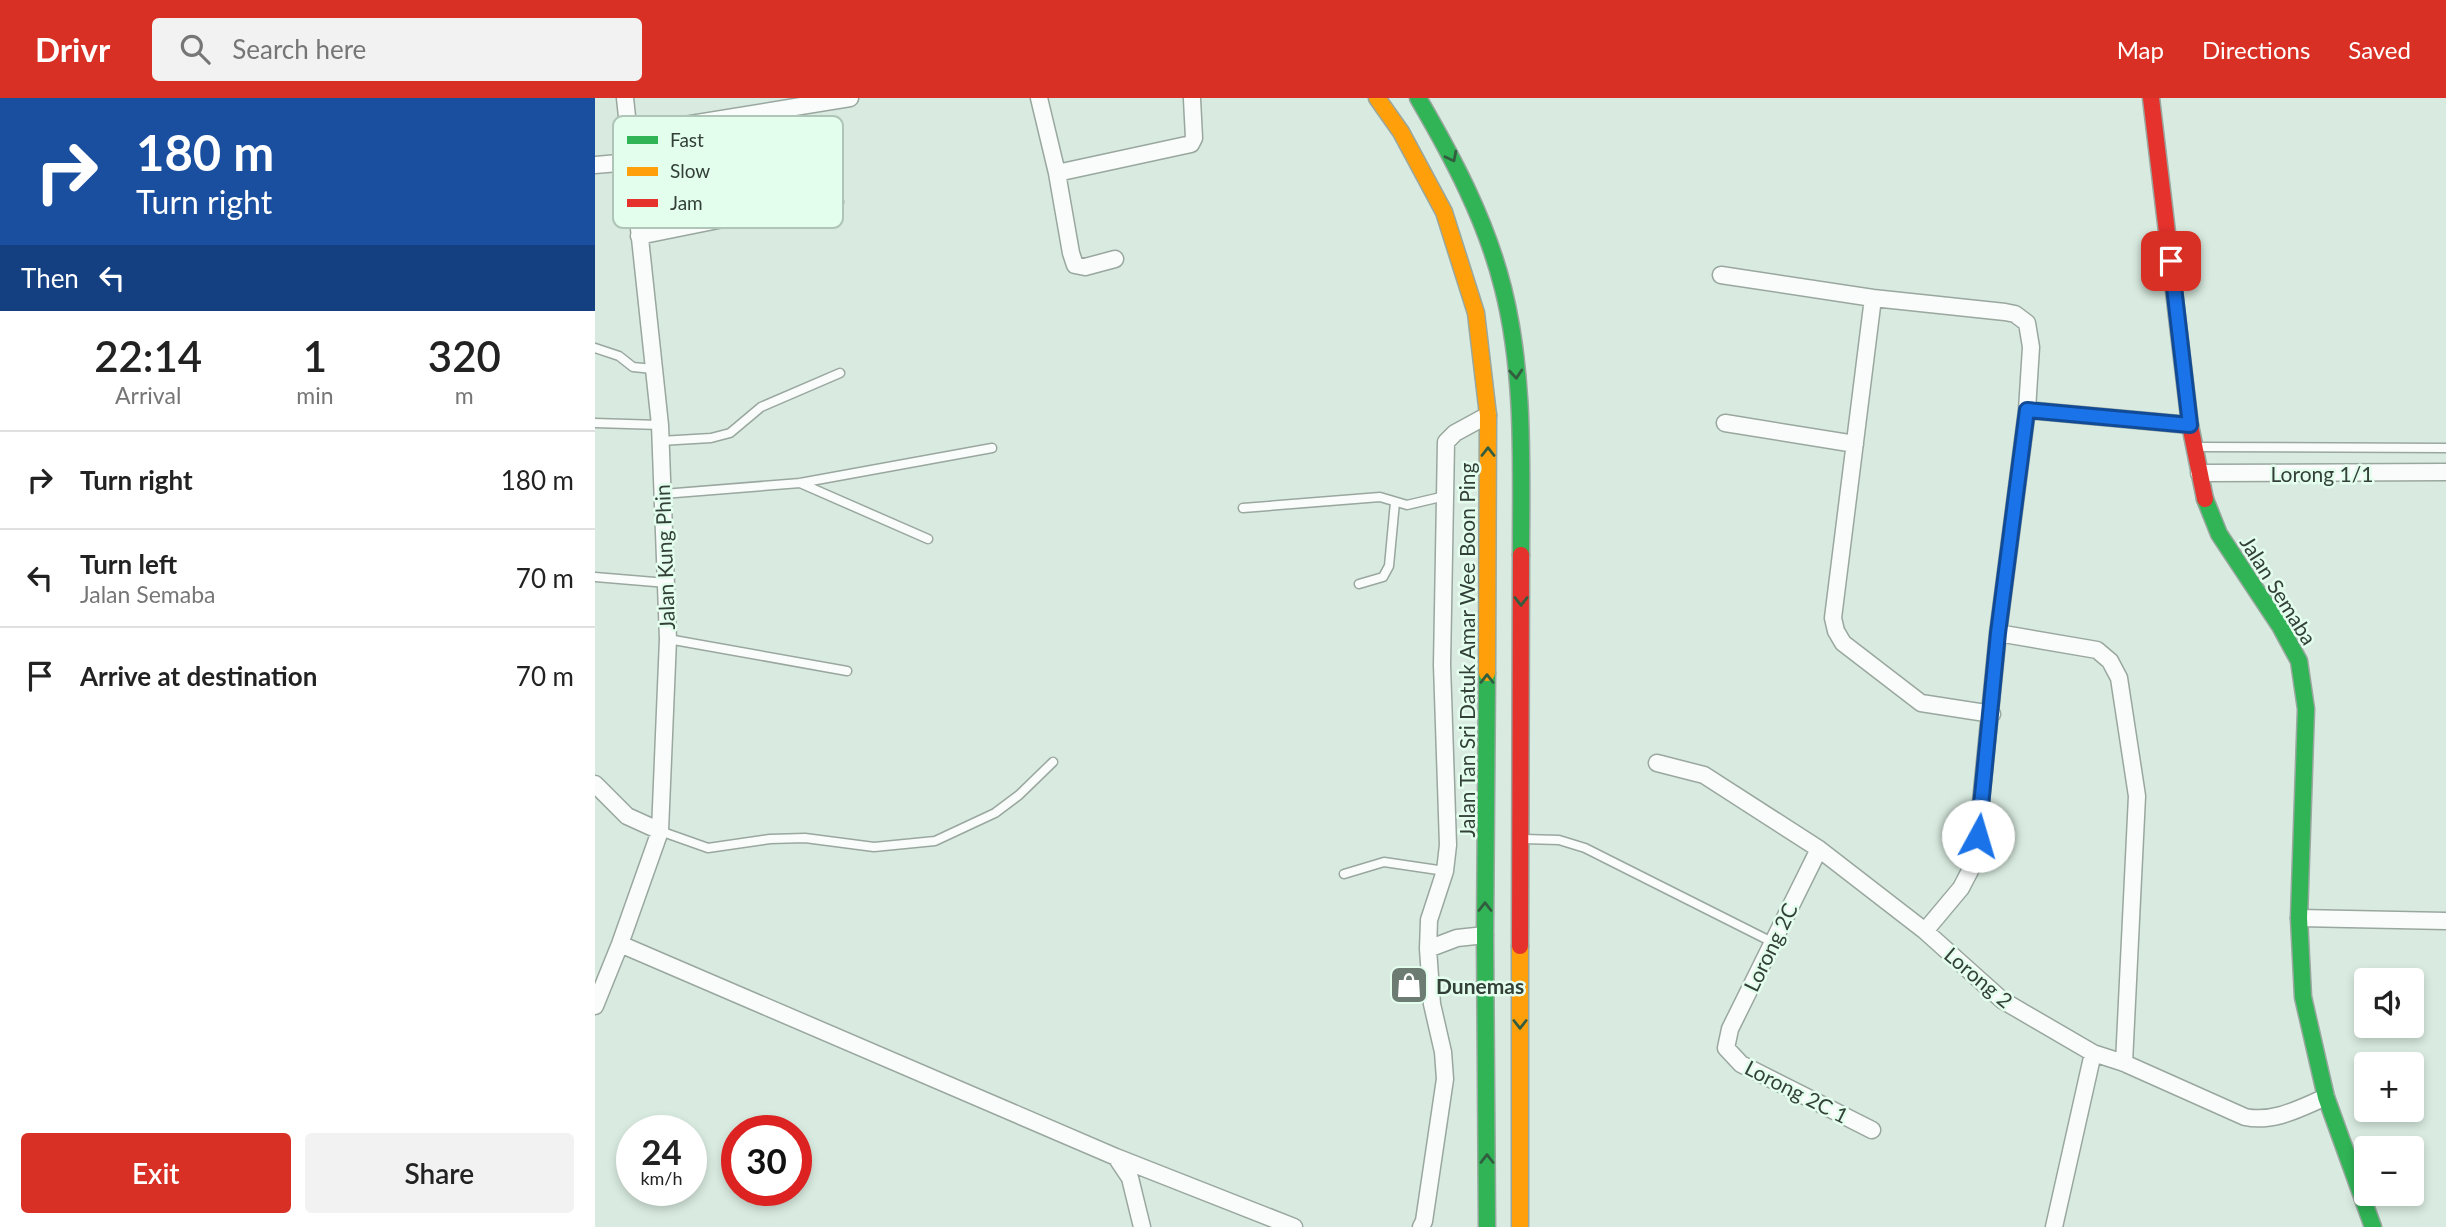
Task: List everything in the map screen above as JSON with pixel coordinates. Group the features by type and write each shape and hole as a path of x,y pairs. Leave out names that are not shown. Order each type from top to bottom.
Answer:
{"main road":[{"name":"Jalan Tan Sri Datuk Amar Wee Boon Ping","path":"1377,98 1401,132 1444,212 1476,313 1488,415 1485,935 1487,1227"},
{"path":"1418,98 1469,190 1487,236 1503,288 1514,346 1521,426 1520,1227"},
{"name":"Jalan Semaba","path":"2151,98 2190,425 2204,496 2219,534 2280,625 2299,661 2306,709 2299,918 2303,997 2326,1097 2373,1227"}],"street":[{"name":"Jalan Kung Phin","path":"625,98 627,116"},
{"path":"740,116 850,98"},
{"path":"1039,98 1075,265 1085,267 1115,259"},
{"path":"1057,173 1191,144 1194,138 1192,99"},
{"path":"595,164 613,163"},
{"name":"Jalan Kung Phin","path":"595,1006 660,831 668,639 667,583 660,433 638,228"},
{"path":"639,236 679,228"},
{"path":"1721,275 1873,298 2005,312 2022,318 2030,329 2027,410 1998,633 1992,714 1975,860 1961,888 1925,931"},
{"path":"1873,298 1833,618 1836,631 1843,643 1921,703 1992,714"},
{"path":"2027,410 2190,425"},
{"path":"1421,1227 1445,1079 1443,1052 1432,1004 1428,949 1429,920 1445,871 1448,845 1442,665 1447,442 1455,433 1488,415"},
{"path":"1725,423 1855,444"},
{"name":"Lorong 1/1","path":"2199,473 2446,472"},
{"path":"1998,633 2097,650 2110,661 2119,678 2137,796 2124,1063"},
{"name":"Lorong 2","path":"1657,763 1704,775 1819,849 1925,931 2002,1000 2093,1053 2124,1063 2245,1117 2259,1120 2272,1119 2326,1097"},
{"path":"595,784 627,816 660,831"},
{"name":"Lorong 2C","path":"1725,1048 1730,1029 1819,849"},
{"path":"2299,918 2446,920"},
{"path":"1428,949 1457,938 1485,935"},
{"path":"620,944 1116,1157 1294,1227"},
{"name":"Lorong 2C 1","path":"1725,1048 1741,1064 1872,1130"},
{"path":"2055,1227 2093,1053"},
{"path":"1116,1157 1130,1178 1142,1227"}],"lane":[{"path":"595,348 612,352 633,367 653,369"},
{"path":"595,424 711,438 730,433 761,407 840,373"},
{"path":"2194,447 2446,448"},
{"path":"661,494 800,483 992,448"},
{"path":"800,483 928,538"},
{"path":"1243,508 1380,497 1407,505 1445,495"},
{"path":"1359,584 1383,577 1389,566 1395,502"},
{"path":"595,577 667,583"},
{"path":"668,639 847,671"},
{"path":"660,831 708,848 770,839 805,838 874,847 935,841 995,813 1019,795 1053,762"},
{"path":"1520,839 1559,840 1585,848 1772,942"},
{"path":"1345,874 1384,862 1445,871"}],"traffic: fast":[{"path":"1418,98 1444,143 1478,214 1503,288 1518,387 1521,555"},
{"path":"2205,499 2219,534 2280,626 2299,661 2306,709 2299,918 2303,997 2326,1097 2373,1227"},
{"path":"1487,673 1487,1227"}],"traffic: slow":[{"path":"1377,98 1401,132 1444,212 1476,313 1488,415 1487,673"},
{"path":"1520,946 1520,1227"}],"traffic: jam":[{"path":"2151,98 2190,425 2205,499"},
{"path":"1520,946 1521,555"}],"place":[{"name":"Dunemas","path":"1409,985"}],"route":[{"path":"1978,836 1998,633 2027,410 2190,425 2171,261"}]}
